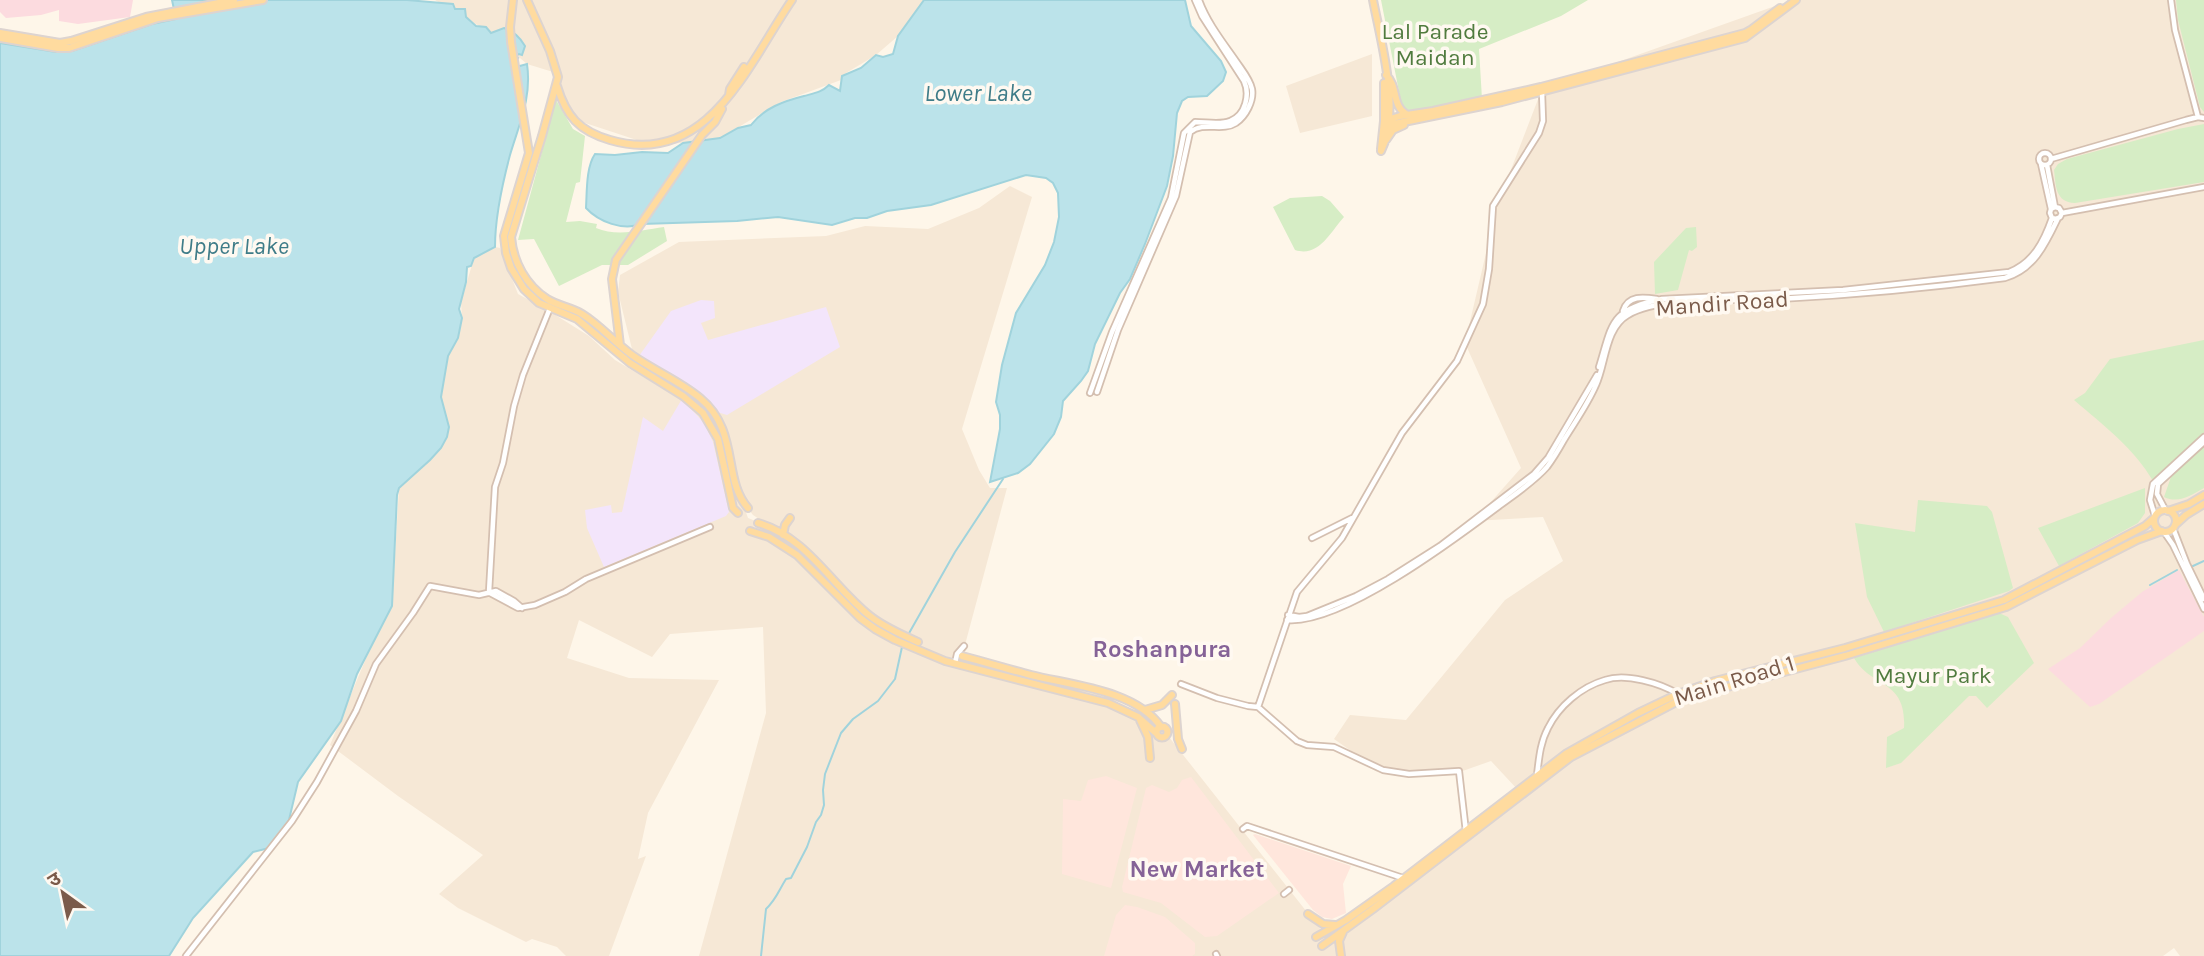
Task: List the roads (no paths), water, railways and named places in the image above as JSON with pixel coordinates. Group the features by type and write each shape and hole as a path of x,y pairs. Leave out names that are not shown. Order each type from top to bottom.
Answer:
{"main road":[{"path":"0,36 69,48 173,13 234,0"},
{"path":"173,13 264,0"},
{"path":"513,0 511,42 530,153 504,236 511,268 524,289 539,303 581,313 620,342 635,357 696,395 713,412 727,439 740,497 748,509"},
{"path":"620,342 612,279 616,260 702,135 715,122 792,0"},
{"path":"1373,0 1389,94 1385,141"},
{"path":"1386,123 1408,115 1541,87 1745,33 1789,0"},
{"path":"1386,123 1423,118 1542,92 1745,38 1796,0"},
{"path":"528,2 556,68 556,84 511,237 512,254 531,284 551,305 577,319 630,362 703,412 718,439 733,508 738,513"},
{"path":"1381,151 1377,141 1386,75"},
{"path":"1386,75 1392,80 1399,109 1408,115"},
{"path":"556,84 571,118 580,127 599,137 624,144 655,144 674,139 698,128 728,98"},
{"path":"1381,151 1386,123 1384,87"},
{"path":"1381,151 1393,130 1423,118"},
{"path":"2204,495 2160,512 2155,517 2155,526 2163,531 2173,527 2204,504"},
{"path":"2167,511 2174,516 2173,527"},
{"name":"Main Road 1","path":"1322,946 1567,752 1594,737 1678,694 1716,681 1831,656 2004,600 2145,526 2155,517"},
{"path":"783,535 790,518"},
{"path":"758,523 770,526 815,561 870,617 897,637"},
{"path":"750,531 769,537 797,555 860,618 875,629 955,664 1108,703 1159,730 1154,718 1143,709 1111,694 962,656"},
{"name":"Main Road 1","path":"1316,937 1339,924 1571,757 1682,699 2006,607 2137,540 2163,531"},
{"path":"1143,709 1162,705 1172,695"},
{"path":"1175,704 1178,739 1182,749"},
{"path":"1138,717 1148,737 1150,758"},
{"path":"1308,915 1323,924 1339,924"},
{"path":"1341,956 1339,941 1345,930"}],"street":[{"path":"1097,392 1118,330 1176,196 1189,132 1198,127 1228,126 1238,122 1247,111 1253,94 1249,81 1197,0"},
{"path":"1090,393 1112,332 1171,198 1184,132 1195,122 1233,120 1247,98 1244,81 1203,19 1197,0"},
{"path":"2044,164 2051,159 2201,118 2175,30 2172,1"},
{"path":"1258,706 1297,592 1342,538 1402,433 1457,360 1483,304 1488,278 1493,206 1539,133 1543,121 1542,92"},
{"path":"2051,159 2047,154 2041,154 2039,160 2044,164 2053,208 2050,214 2052,218 2058,218 2062,213 2204,187"},
{"path":"2053,208 2060,208 2062,213"},
{"name":"Mandir Road","path":"1288,618 1307,615 1356,596 1388,579 1440,546 1544,464 1592,386 1612,326 1623,312 1634,306 1662,299 1891,288 2012,271 2027,262 2040,246 2052,218"},
{"name":"Mandir Road","path":"1288,618 1301,621 1330,611 1383,586 1475,524 1547,467 1596,386 1615,328 1628,314 1639,309 1674,303 1780,299 2012,276 2036,257 2058,218"},
{"path":"489,592 495,487 523,375 551,305"},
{"path":"2167,511 2157,494 2158,484 2204,440"},
{"path":"2155,517 2150,500 2153,484 2204,440"},
{"path":"1312,538 1354,517"},
{"path":"489,592 522,608 555,596 586,579 709,527"},
{"path":"2173,527 2204,599"},
{"path":"2163,531 2173,545 2204,609"},
{"path":"186,956 292,821 356,711 376,664 430,586 479,596 489,592"},
{"path":"955,664 957,654 964,646 962,656"},
{"path":"1537,776 1541,746 1547,730 1554,717 1580,692 1605,680 1615,679 1652,683 1678,694"},
{"path":"1181,684 1217,698 1258,706 1297,741 1307,745 1334,747 1383,770 1409,774 1459,771 1467,833"},
{"path":"1242,828 1247,826 1404,878"}],"water":[{"name":"Upper Lake","path":"172,0 407,0 453,4 455,9 465,9 466,17 476,26 486,27 491,33 504,28 521,40 525,46 522,55 516,56 518,58 513,62 516,67 527,64 526,100 502,189 495,247 474,258 471,266 467,267 459,309 462,318 458,338 448,356 441,397 449,427 447,437 430,460 399,488 397,495 392,606 357,674 341,721 298,782 288,824 269,848 253,852 193,918 169,956 0,956 0,43 56,52 72,51 152,24 176,19"},
{"name":"Lower Lake","path":"924,0 1185,0 1191,26 1221,61 1226,72 1223,81 1207,96 1188,97 1182,101 1177,113 1167,186 1145,244 1130,279 1120,293 1095,344 1088,371 1063,401 1061,417 1054,434 1030,464 1018,473 990,482 1000,429 996,402 1002,365 1016,313 1045,265 1054,242 1059,217 1058,193 1053,183 1046,178 1026,175 931,205 887,211 832,225 778,217 619,226 604,221 586,208 588,172 595,154 668,153 683,143 720,138 738,128 751,125 775,106 818,92 829,85 840,91 842,76 861,68 876,55 883,57 893,54 898,36"}],"waterway":[{"path":"908,635 955,552 1003,479"},
{"path":"2193,566 2204,561"},
{"path":"2150,585 2177,570"},
{"path":"761,956 766,909 786,879 791,878 821,815 825,774 841,733 853,719 878,701 895,679 902,647"}],"district":[{"name":"Roshanpura","path":"1162,649"},
{"name":"New Market","path":"1197,869"}],"park label":[{"name":"Lal Parade Maidan","path":"1435,44"},
{"name":"Mayur Park","path":"1933,675"}]}
